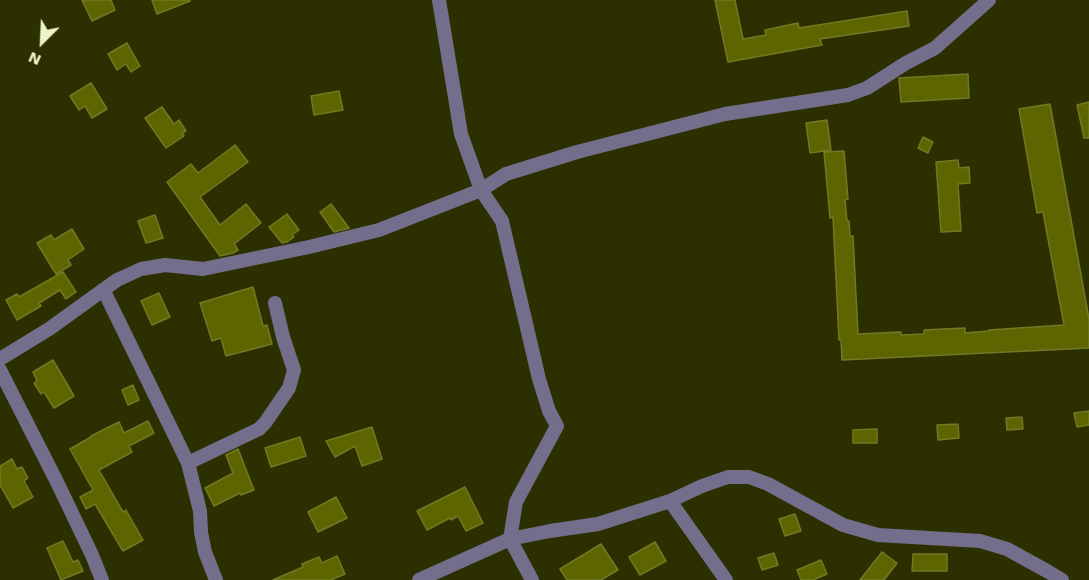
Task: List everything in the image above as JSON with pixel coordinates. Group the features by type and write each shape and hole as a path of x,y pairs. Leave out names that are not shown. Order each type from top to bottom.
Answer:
{"street":[{"path":"439,0 461,134 481,190 502,221 539,379 549,411 557,426 516,502 510,539 532,580"},
{"path":"0,359 49,329 117,280 141,269 165,266 203,269 309,247 378,230 481,190 506,174 578,152 725,114 848,95 867,88 935,48 989,0"},
{"path":"104,291 188,463 200,511 205,552 216,580"},
{"path":"188,463 259,429 289,388 294,370 275,303"},
{"path":"0,370 62,492 102,580"},
{"path":"419,580 510,539 598,524 670,501 728,477 749,477 768,484 843,525 878,535 980,541 1007,549 1062,580"},
{"path":"670,501 726,580"}],"building":[{"path":"82,0 111,0 115,10 92,21"},
{"path":"152,0 190,0 190,1 157,14"},
{"path":"715,0 735,0 743,39 766,35 765,30 798,23 799,28 907,11 909,26 820,39 822,45 728,62"},
{"path":"127,43 140,66 131,72 126,64 117,70 108,54"},
{"path":"968,74 969,98 901,102 899,78"},
{"path":"91,83 107,109 92,118 85,106 79,110 70,96"},
{"path":"339,91 343,110 314,115 311,96"},
{"path":"1089,102 1089,138 1084,138 1077,105"},
{"path":"1050,104 1089,319 1089,348 842,360 833,217 830,218 824,152 844,151 848,199 845,200 850,236 853,236 858,334 901,332 901,335 924,334 924,330 965,328 965,333 1064,325 1043,212 1037,213 1019,109"},
{"path":"162,107 174,124 179,120 186,131 182,133 184,136 166,148 145,118"},
{"path":"827,120 831,150 810,153 806,123"},
{"path":"923,137 933,142 928,153 918,148"},
{"path":"235,145 248,162 200,197 220,225 246,204 261,223 234,244 238,250 220,256 167,182 191,164 198,173"},
{"path":"958,160 959,168 969,167 970,183 958,184 961,231 941,232 936,162"},
{"path":"331,204 349,228 334,232 320,212"},
{"path":"287,214 299,230 292,235 294,237 282,243 269,227"},
{"path":"155,215 163,238 146,243 138,221"},
{"path":"72,229 84,249 68,260 71,265 56,274 37,243 51,235 54,240"},
{"path":"63,272 76,292 66,299 60,290 39,303 41,306 17,320 6,300 17,294 19,297"},
{"path":"253,287 263,326 267,325 272,344 226,356 221,338 212,341 200,303"},
{"path":"159,293 170,317 152,325 141,301"},
{"path":"53,360 74,396 54,408 44,392 41,394 34,383 37,381 33,372"},
{"path":"133,385 139,400 128,405 122,390"},
{"path":"1089,411 1089,425 1077,427 1074,413"},
{"path":"1022,417 1023,429 1007,430 1006,418"},
{"path":"148,421 154,433 129,446 132,452 99,470 123,512 126,510 143,540 123,551 95,504 86,509 80,497 93,490 70,449 119,422 124,433"},
{"path":"958,424 959,438 938,440 937,425"},
{"path":"372,427 382,459 362,466 355,446 335,457 326,441"},
{"path":"877,429 877,443 853,443 853,430"},
{"path":"300,437 306,456 271,467 265,448"},
{"path":"238,449 254,490 241,495 240,493 214,506 205,488 233,473 226,455"},
{"path":"12,459 17,469 22,467 28,478 24,481 33,497 13,508 0,485 0,466"},
{"path":"465,487 483,523 466,531 458,516 427,530 417,511"},
{"path":"336,497 347,518 318,532 308,512"},
{"path":"795,514 801,531 785,536 779,519"},
{"path":"63,541 73,562 78,560 83,571 61,580 47,548"},
{"path":"655,542 666,561 640,575 629,557"},
{"path":"601,544 618,570 601,580 567,580 560,569"},
{"path":"882,552 897,563 884,580 860,580"},
{"path":"774,553 778,565 762,570 758,558"},
{"path":"913,554 947,554 947,571 912,571"},
{"path":"337,556 345,574 331,580 273,580 319,557 322,563"},
{"path":"821,560 827,574 813,580 801,580 797,570"}]}
